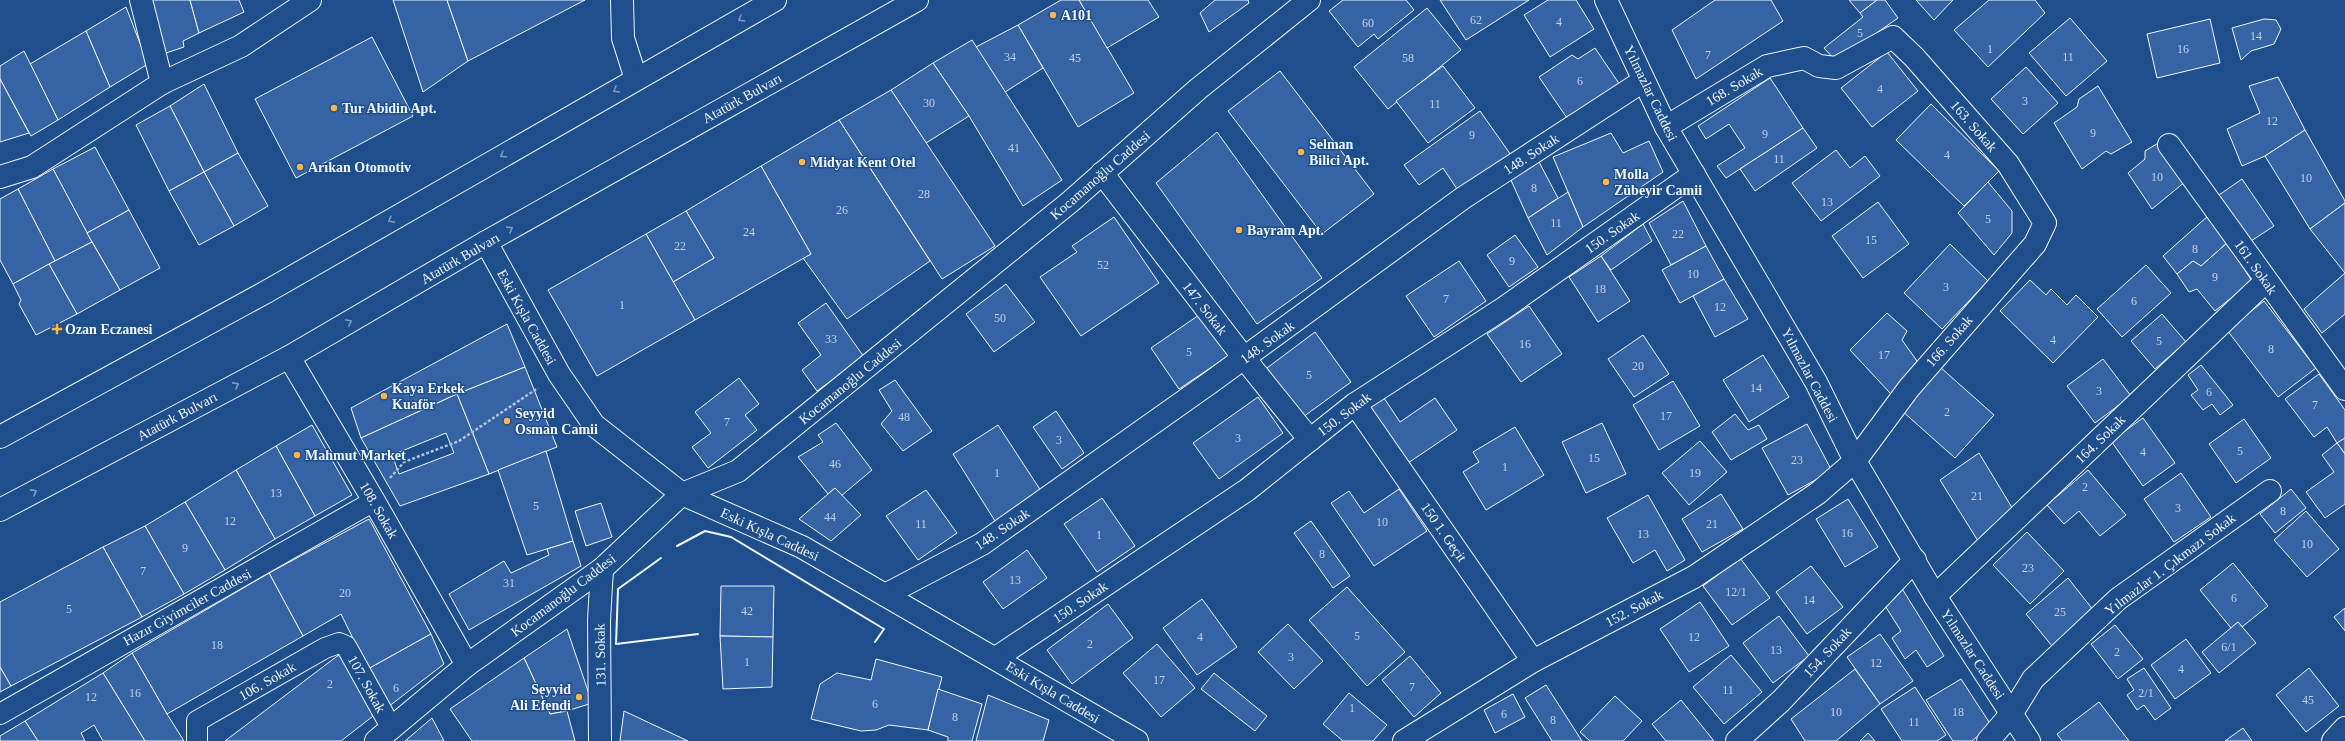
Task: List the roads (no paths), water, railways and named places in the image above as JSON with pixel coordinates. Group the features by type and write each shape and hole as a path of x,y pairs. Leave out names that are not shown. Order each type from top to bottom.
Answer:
{"street":[{"path":"141,0 162,83"},
{"path":"0,177 32,167 162,83 241,46 310,0"},
{"path":"622,0 623,38 636,79"},
{"path":"0,437 266,292 775,0"},
{"name":"Atatürk Bulvarı","path":"0,510 289,357 486,242 917,0"},
{"name":"Kocamanoğlu Caddesi","path":"384,735 467,665 602,569 682,494 738,471 872,364 1102,174 1198,89 1309,0"},
{"name":"Yılmazlar Caddesi","path":"1606,0 1666,127 1816,382 1855,461 1935,596 2029,741"},
{"name":"168. Sokak","path":"1666,127 1768,66 1804,58 1819,66 1836,68 1893,37"},
{"name":"163. Sokak","path":"1893,37 1914,57 2008,164 2045,223"},
{"name":"148. Sokak","path":"885,595 982,544 1244,358 1463,198 1643,81"},
{"name":"161. Sokak","path":"2169,145 2345,390"},
{"name":"147. Sokak","path":"1102,174 1244,358 1310,440"},
{"name":"150. Sokak","path":"996,658 1247,490 1356,404 1504,308 1694,174"},
{"name":"166. Sokak","path":"1855,461 1909,388 2035,244 2045,223"},
{"name":"Eski Kışla Caddesi","path":"486,242 559,374 594,425 682,494 802,547 1137,741"},
{"name":"164. Sokak","path":"1935,596 2266,281"},
{"name":"108. Sokak","path":"289,357 374,501 467,665"},
{"name":"150 1. Geçit","path":"1356,404 1533,661"},
{"name":"152. Sokak","path":"1404,741 1533,661 1694,577 1818,493 1855,461"},
{"name":"Yılmazlar 1. Çıkmazı Sokak","path":"1988,741 2012,713 2033,680 2118,599 2270,491"},
{"name":"Hazır Giyimciler Caddesi","path":"0,714 94,659 374,501"},
{"name":"154. Sokak","path":"1737,741 1781,701 1915,560"},
{"name":"131. Sokak","path":"600,741 599,620 602,569"},
{"name":"106. Sokak","path":"197,741 197,721 325,648 339,643"},
{"name":"107. Sokak","path":"339,643 346,646 384,735"},
{"path":"2333,741 2345,728"}],"place":[{"name":"A101","path":"1053,15"},
{"name":"Tur Abidin Apt.","path":"334,108"},
{"name":"Selman Bilici Apt.","path":"1301,152"},
{"name":"Midyat Kent Otel","path":"802,162"},
{"name":"Arıkan Otomotiv","path":"300,167"},
{"name":"Molla Zübeyir Camii","path":"1606,182"},
{"name":"Bayram Apt.","path":"1239,230"},
{"name":"Ozan Eczanesi","path":"57,329"},
{"name":"Kaya Erkek Kuaför","path":"384,396"},
{"name":"Seyyid Osman Camii","path":"507,421"},
{"name":"Mahmut Market","path":"297,455"},
{"name":"Seyyid Ali Efendi","path":"579,697"}]}
